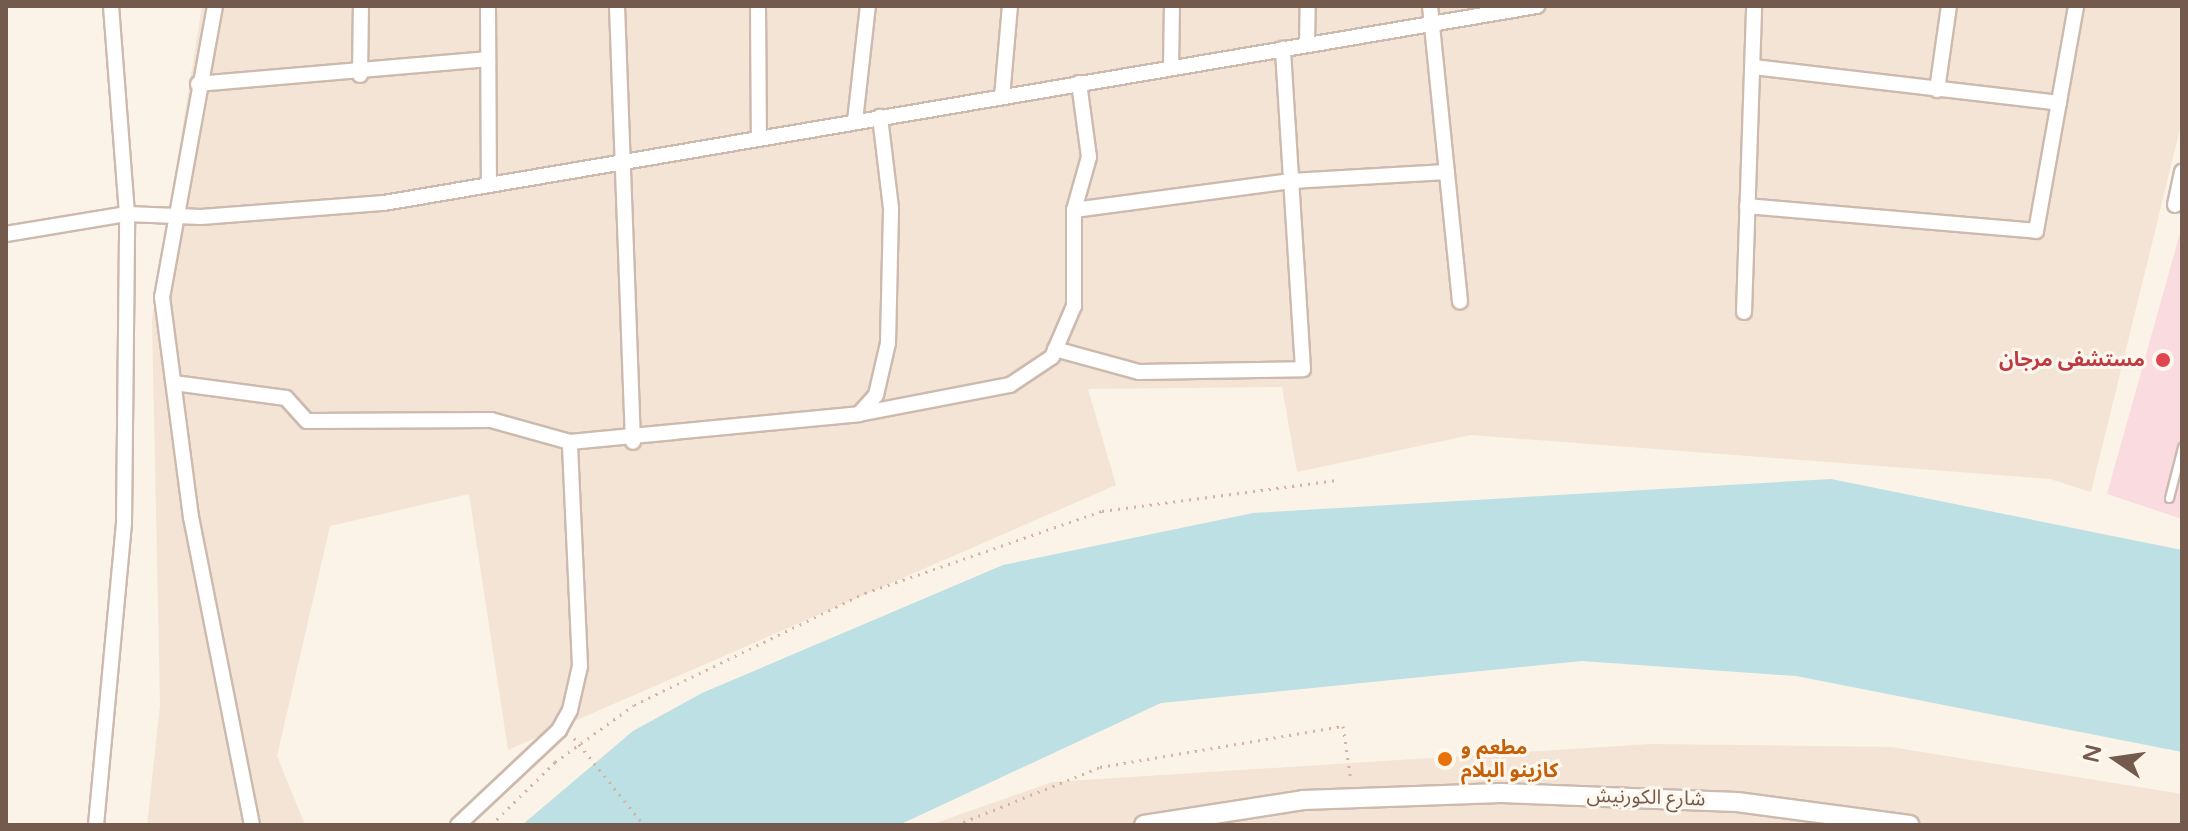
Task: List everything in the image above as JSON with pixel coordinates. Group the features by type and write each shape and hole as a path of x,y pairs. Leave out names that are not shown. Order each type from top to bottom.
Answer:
{"street":[{"path":"96,825 124,523 127,214 111,6"},
{"path":"215,6 198,84 162,297 191,517 252,825"},
{"path":"360,75 361,6"},
{"path":"488,6 489,185"},
{"path":"617,6 620,162 633,442"},
{"path":"758,6 759,138"},
{"path":"855,121 868,6"},
{"path":"1002,97 1010,6"},
{"path":"1171,68 1172,6"},
{"path":"1307,45 1308,6"},
{"path":"6,234 127,214 175,216 384,203 1307,45 1430,13 1537,6"},
{"path":"1744,312 1754,6"},
{"path":"1937,90 1949,6"},
{"path":"1747,206 2036,231 2076,6"},
{"path":"1430,13 1460,301"},
{"path":"1055,349 1139,372 1303,369 1283,49"},
{"path":"198,84 360,75 488,59"},
{"path":"1754,67 2059,103"},
{"path":"174,383 286,398 307,421 491,420 570,442 633,442 859,414 1010,385 1055,349 1074,306 1074,210 1089,157 1079,83"},
{"path":"859,414 876,395 888,343 891,208 880,117"},
{"path":"1074,210 1291,181 1447,172"},
{"path":"2175,205 2182,172"},
{"path":"458,825 563,724 580,666 570,442"},
{"name":"شارع الكورنيش","path":"1144,825 1353,797 1501,793 1737,802 1909,825"}],"lane":[{"path":"2169,498 2182,447"}],"path":[{"path":"491,825 578,743 677,680 798,621 964,555 1136,504 1337,480"},
{"path":"563,724 644,825"},
{"path":"956,825 1100,767 1343,726 1353,797"}],"shaded area":[{"path":"202,6 2182,6 2182,121 2091,492 2050,479 1471,435 1297,472 1282,387 1088,389 1116,485 508,750 469,494 330,526 277,756 305,825 147,825 160,705 152,319"},
{"name":"مستشفى مرجان","path":"2182,226 2182,519 2107,494"},
{"path":"1651,744 1891,747 2182,794 2182,825 930,825 1052,782"}],"water":[{"path":"1831,479 2182,550 2182,752 1796,676 1582,661 1161,703 899,825 522,825 633,731 702,693 1003,565 1253,513"}],"place":[{"name":"مستشفى مرجان","path":"2163,360"},
{"name":"مطعم و كازينو البلام","path":"1445,759"}]}
